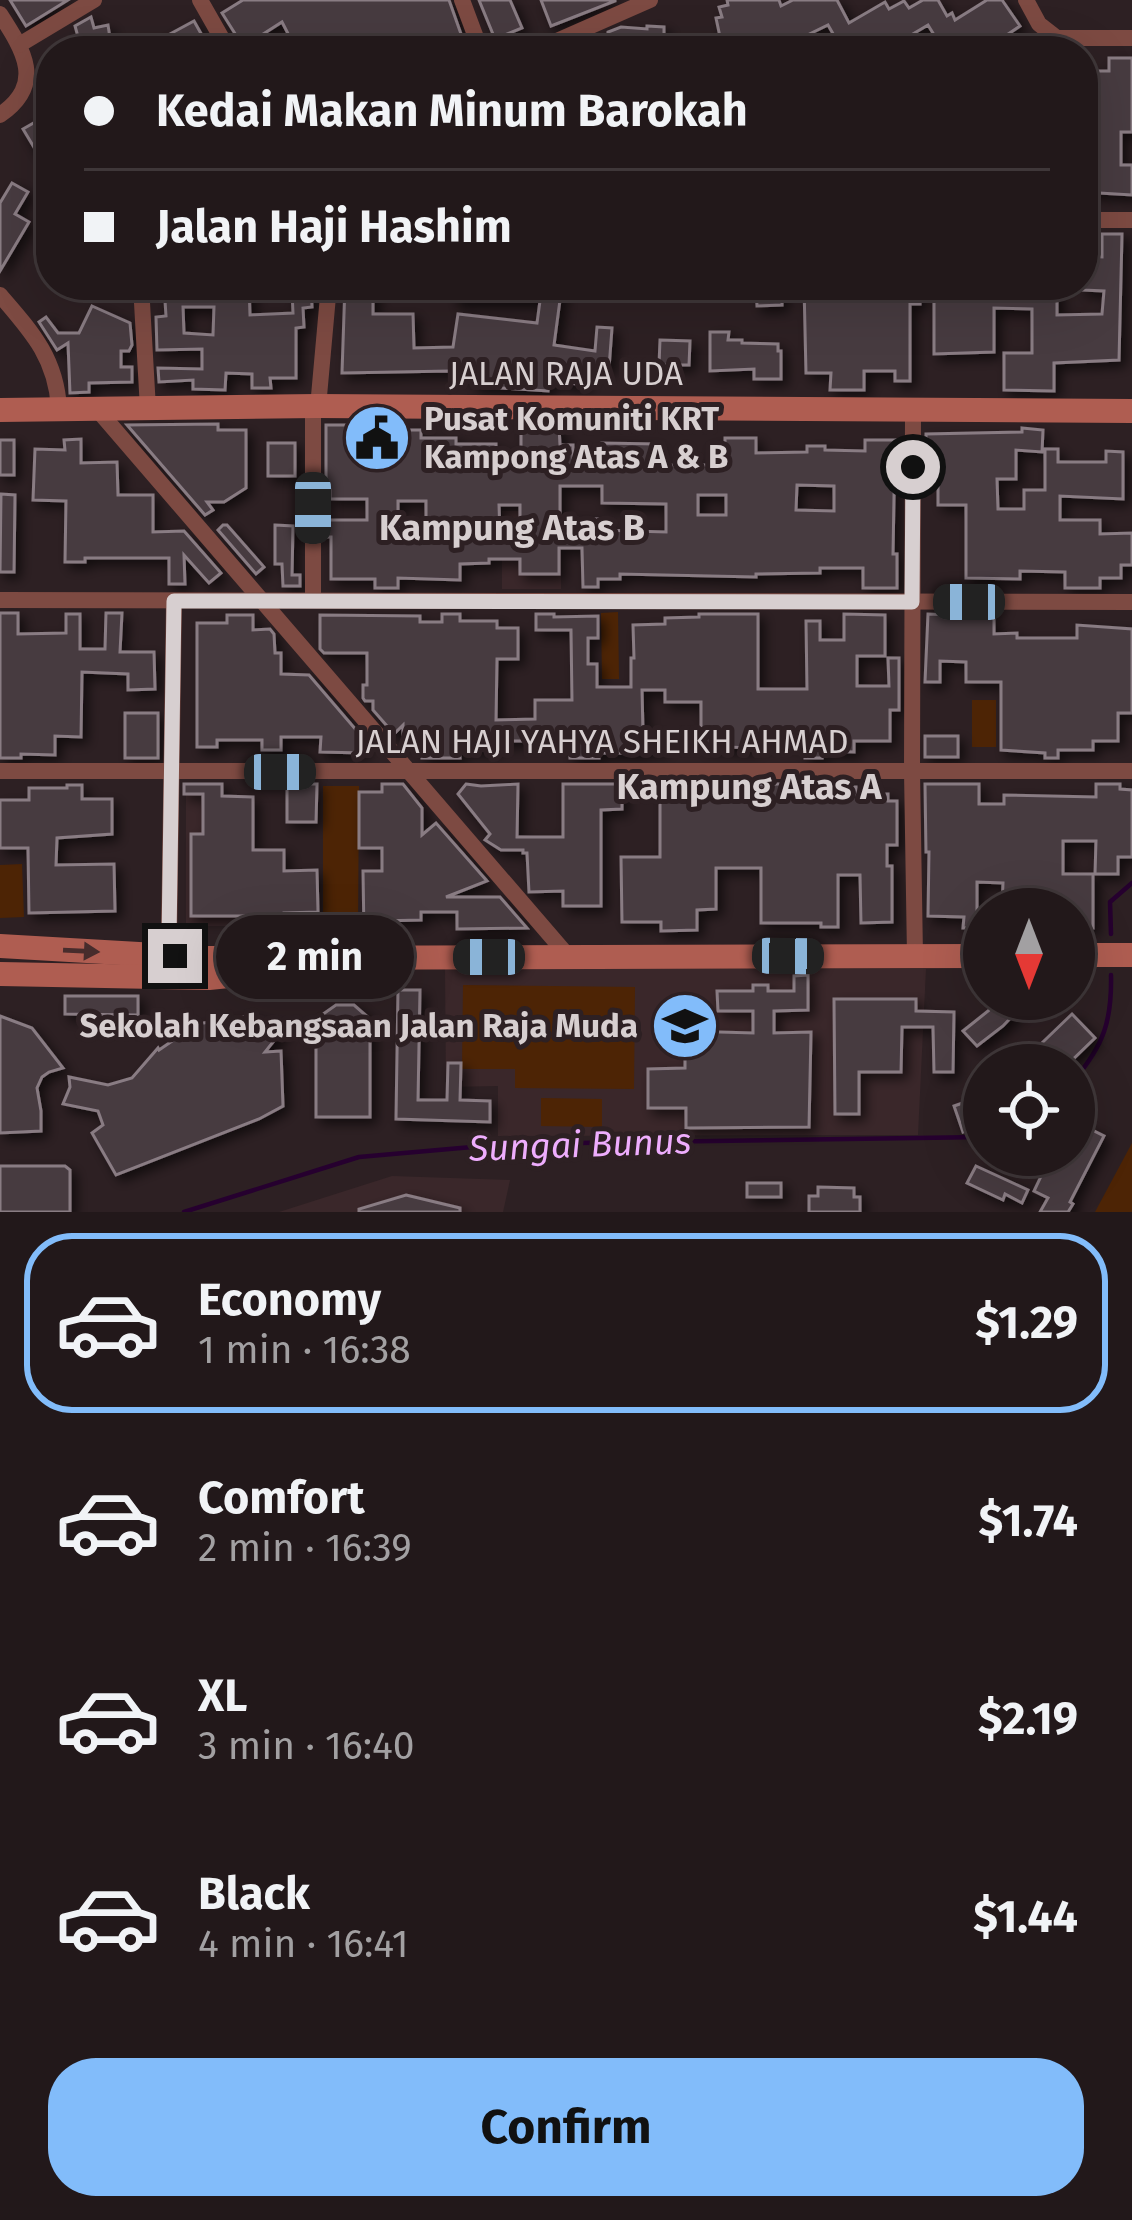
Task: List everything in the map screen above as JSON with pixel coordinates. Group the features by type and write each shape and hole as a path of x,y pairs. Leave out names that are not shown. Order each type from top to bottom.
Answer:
{"main road":[{"name":"JALAN RAJA UDA","path":"0,410 317,406 1132,411"},
{"path":"0,946 168,961 248,976 310,966 325,956 963,956"},
{"path":"1095,955 1131,955"},
{"path":"0,974 168,961"}],"street":[{"path":"19,46 94,0"},
{"path":"462,0 475,36"},
{"path":"568,36 650,0"},
{"path":"1026,0 1039,24 1054,36"},
{"path":"209,3 223,36"},
{"path":"0,14 27,68 22,94 0,115"},
{"path":"1098,38 1132,38"},
{"path":"1098,220 1132,220"},
{"path":"0,295 44,350 59,409"},
{"path":"142,300 148,409"},
{"path":"313,600 313,416 328,300"},
{"path":"96,409 568,956"},
{"path":"913,412 915,956"},
{"path":"0,600 1132,602"},
{"path":"168,961 174,601"},
{"name":"JALAN HAJI YAHYA SHEIKH AHMAD","path":"0,772 1132,772"}],"shaded area":[{"path":"502,511 561,511 561,589 502,589"},
{"path":"618,612 619,679 602,679 601,613"},
{"path":"972,700 996,700 996,747 972,747"},
{"path":"186,783 219,783 220,857 259,857 259,926 186,926"},
{"path":"323,786 359,786 358,929 323,929"},
{"path":"22,864 24,917 0,918 0,865"},
{"name":"Sekolah Kebangsaan Jalan Raja Muda","path":"445,969 926,969 918,1135 498,1136 498,1086 446,1087"},
{"path":"463,985 635,987 634,1089 515,1088 515,1069 462,1069"},
{"path":"541,1098 602,1099 602,1127 541,1126"},
{"path":"1132,1143 1132,1212 1095,1212"},
{"path":"392,1176 510,1180 503,1212 279,1212"}],"building":[{"path":"10,0 68,0 26,26"},
{"path":"243,0 449,0 462,36 289,36 282,22 260,36 237,36 222,13"},
{"path":"479,0 510,0 522,28 494,36"},
{"path":"541,0 615,0 615,1 551,26"},
{"path":"727,0 779,0 781,6 793,0 837,0 849,23 885,2 889,9 904,1 909,8 923,0 938,0 955,20 987,0 1002,0 1020,26 1005,36 935,36 928,25 909,36 834,36 828,25 805,36 720,36 716,18 722,17 719,7 728,5"},
{"path":"91,17 94,28 108,25 110,36 78,36 75,26"},
{"path":"194,21 202,36 166,36"},
{"path":"621,27 664,27 664,36 608,36"},
{"path":"1109,58 1132,58 1132,132 1121,132 1121,165 1132,165 1132,195 1098,193 1098,71 1109,71"},
{"path":"36,122 36,151 23,129"},
{"path":"12,183 28,192 15,214 29,222 0,271 0,203"},
{"path":"1102,234 1122,234 1119,360 1054,363 1054,391 1004,390 1004,353 1032,353 1032,309 994,308 994,352 934,354 934,301 1057,300 1057,315 1102,314 1098,257 1102,257"},
{"path":"165,300 250,300 250,315 293,313 292,300 312,300 312,307 303,308 304,327 296,328 296,378 270,378 271,388 252,388 252,374 226,373 225,390 193,389 193,380 159,382 158,368 202,369 202,349 157,350 156,317 166,316","holes":["183,307 214,307 213,335 184,333"]},
{"path":"344,300 373,300 373,314 413,314 414,348 453,347 458,314 537,323 540,301 454,300 560,300 554,345 595,351 597,327 612,328 609,368 586,366 584,385 549,380 548,391 473,386 474,375 450,371 342,373"},
{"path":"757,300 782,300 782,305 757,306"},
{"path":"804,300 920,300 920,304 910,304 910,381 895,381 895,371 864,371 864,390 830,390 831,373 806,373"},
{"path":"92,306 130,323 132,345 129,351 121,351 121,367 132,367 132,382 89,383 89,392 70,393 68,343 57,350 39,322 46,317 58,333 79,333"},
{"path":"710,332 729,332 728,340 742,343 778,344 781,379 754,379 754,369 710,371"},
{"path":"660,340 690,341 689,365 659,365"},
{"path":"218,424 218,430 246,430 246,488 224,502 207,502 213,510 205,515 127,425"},
{"path":"326,425 360,425 360,432 381,432 381,451 401,451 401,430 421,430 421,438 456,438 456,444 496,444 496,451 521,451 521,426 559,426 560,445 573,445 573,458 602,458 602,443 656,444 656,465 708,465 708,444 725,444 725,438 756,438 756,453 807,452 807,446 865,451 865,440 895,440 897,588 863,588 863,568 820,568 820,573 756,577 620,574 620,579 598,579 598,587 583,587 582,548 559,548 559,574 520,574 520,559 489,559 489,563 460,564 460,580 398,578 398,588 375,588 375,579 331,579 326,520 367,520 367,499 330,499 330,490 326,490","holes":["797,485 834,486 834,511 796,510","560,486 602,486 602,503 666,504 666,532 598,530 599,519 560,518","698,495 726,495 726,515 698,515","398,501 426,501 426,538 398,538","499,505 520,505 520,536 500,536"]},
{"path":"1022,428 1043,430 1042,452 1016,450 1016,479 997,479 998,509 1024,509 1024,490 1045,490 1045,449 1058,449 1058,462 1106,462 1106,451 1123,452 1123,499 1060,496 1060,520 1100,520 1100,534 1132,533 1132,565 1121,565 1121,578 1100,578 1100,588 1065,588 1065,572 1020,571 1020,579 966,578 966,505 938,505 938,450 926,450 926,434 1022,432"},
{"path":"81,439 81,463 117,462 118,495 153,495 153,532 184,531 221,573 209,583 184,555 185,584 169,584 169,558 65,562 66,501 33,500 35,449 65,450 64,440"},
{"path":"0,440 14,440 14,475 0,475"},
{"path":"268,443 295,443 295,476 268,476"},
{"path":"1,494 15,495 14,572 0,572"},
{"path":"223,525 264,567 256,574 218,530"},
{"path":"275,525 293,526 292,575 300,575 300,586 283,586 282,564 275,564"},
{"path":"0,613 18,613 18,634 66,633 66,614 80,614 80,649 105,649 106,613 122,613 120,652 154,652 155,689 128,690 128,674 82,672 81,737 55,736 55,755 0,758"},
{"path":"442,614 460,614 460,621 497,621 497,628 518,628 518,659 497,659 496,720 535,719 535,700 572,700 571,630 536,630 536,614 598,616 598,638 588,638 588,664 597,664 597,687 631,687 633,625 665,624 665,618 699,614 758,614 758,689 807,689 806,621 820,621 820,640 844,640 844,614 885,615 885,656 857,656 857,686 889,686 888,658 899,658 899,710 890,710 890,741 854,741 854,752 822,751 822,758 805,758 805,742 753,742 753,748 701,746 701,702 665,702 665,690 642,690 643,732 662,732 662,750 570,758 569,734 523,734 523,741 496,741 496,749 459,749 460,758 422,758 422,740 403,741 403,725 394,734 373,710 373,701 363,698 367,653 324,653 320,649 320,615 420,616 420,622 442,622"},
{"path":"928,614 994,617 994,634 1017,633 1017,638 1077,638 1077,625 1132,629 1132,713 1118,713 1118,741 1093,741 1093,750 1058,750 1058,758 1001,750 1001,682 966,682 966,662 940,661 940,682 925,682"},
{"path":"227,615 253,615 253,630 270,629 275,653 281,653 281,674 309,675 363,738 363,753 320,752 321,737 281,737 281,750 262,750 262,740 217,740 217,747 197,747 197,623 227,623"},
{"path":"125,713 158,713 158,758 125,758"},
{"path":"925,736 958,736 958,757 925,757"},
{"path":"184,784 222,784 222,796 253,797 253,850 284,850 284,871 317,870 318,912 284,913 284,926 273,927 273,916 191,916 191,834 203,834 203,794 184,794"},
{"path":"287,784 317,784 316,822 287,822"},
{"path":"382,784 403,784 422,808 422,835 436,823 487,881 446,897 500,897 527,928 457,929 457,912 421,912 421,920 379,921 380,933 364,933 363,871 382,871 382,848 359,848 359,792 382,792"},
{"path":"466,784 518,784 517,837 563,837 563,784 622,784 622,809 601,810 601,906 563,906 563,891 529,892 527,853 501,850 485,840 490,834 458,794"},
{"path":"660,784 820,784 856,787 856,794 888,794 888,801 897,801 897,845 887,845 887,866 892,866 892,922 861,923 860,875 838,875 838,927 761,923 761,868 716,868 716,909 697,910 697,930 661,931 661,922 622,922 621,857 660,857"},
{"path":"925,784 979,784 979,804 1004,804 1004,795 1096,797 1096,784 1120,784 1120,789 1132,790 1132,857 1118,857 1118,874 1095,874 1096,841 1063,841 1063,874 1093,874 1093,888 1003,888 1003,883 977,882 977,888 963,888 963,917 928,916"},
{"path":"82,785 82,799 112,799 112,834 57,838 56,865 114,864 115,911 29,913 28,848 0,848 0,800 29,800 29,788"},
{"path":"808,975 808,1010 774,1011 774,1033 811,1032 809,1127 686,1128 686,1108 648,1108 648,1069 685,1068 685,1031 753,1033 753,1011 718,1011 717,991 753,991 753,985 768,985 768,991 794,991 794,976"},
{"path":"398,990 420,990 418,1100 447,1100 448,1063 461,1063 460,1100 490,1101 490,1122 396,1119"},
{"path":"65,996 138,996 138,1015 65,1014"},
{"path":"834,999 916,999 916,1011 954,1012 953,1072 934,1072 933,1027 902,1027 901,1072 859,1072 859,1114 835,1114"},
{"path":"336,1005 354,1005 370,1019 370,1117 316,1117 316,1019"},
{"path":"0,1016 32,1028 63,1068 42,1077 37,1088 41,1131 0,1133"},
{"path":"249,1016 285,1027 265,1052 281,1051 283,1106 116,1175 92,1133 103,1125 98,1111 63,1104 69,1077 108,1085 132,1078 158,1048 197,1024"},
{"path":"977,1020 1009,1020 980,1044 963,1031"},
{"path":"1066,1020 1078,1020 1095,1038 1089,1044 1041,1044"},
{"path":"963,1103 963,1132 954,1106"},
{"path":"1095,1132 1104,1136 1095,1153"},
{"path":"0,1166 65,1166 70,1170 70,1212 0,1212"},
{"path":"971,1176 998,1176 1028,1190 1022,1203 1005,1194 1003,1200 967,1183"},
{"path":"1041,1176 1083,1176 1068,1212 1040,1212 1048,1198 1034,1191"},
{"path":"747,1183 781,1183 781,1197 747,1197"},
{"path":"818,1187 854,1188 854,1197 860,1197 860,1212 809,1212 809,1196 818,1196"},
{"path":"406,1195 460,1208 460,1212 359,1212"}],"waterway":[{"name":"Sungai Bunus","path":"1111,934 1110,902 1132,883"},
{"name":"Sungai Bunus","path":"1095,1051 1110,1005 1111,975"},
{"name":"Sungai Bunus","path":"184,1212 359,1157 506,1144 963,1137"}],"place":[{"name":"Pusat Komuniti KRT Kampong Atas A & B","path":"377,438"},
{"name":"Sekolah Kebangsaan Jalan Raja Muda","path":"685,1026"}],"district":[{"name":"Kampung Atas B","path":"512,528"},
{"name":"Kampung Atas A","path":"749,787"}],"route":[{"path":"175,956 169,939 174,601 912,602 913,467"}]}
